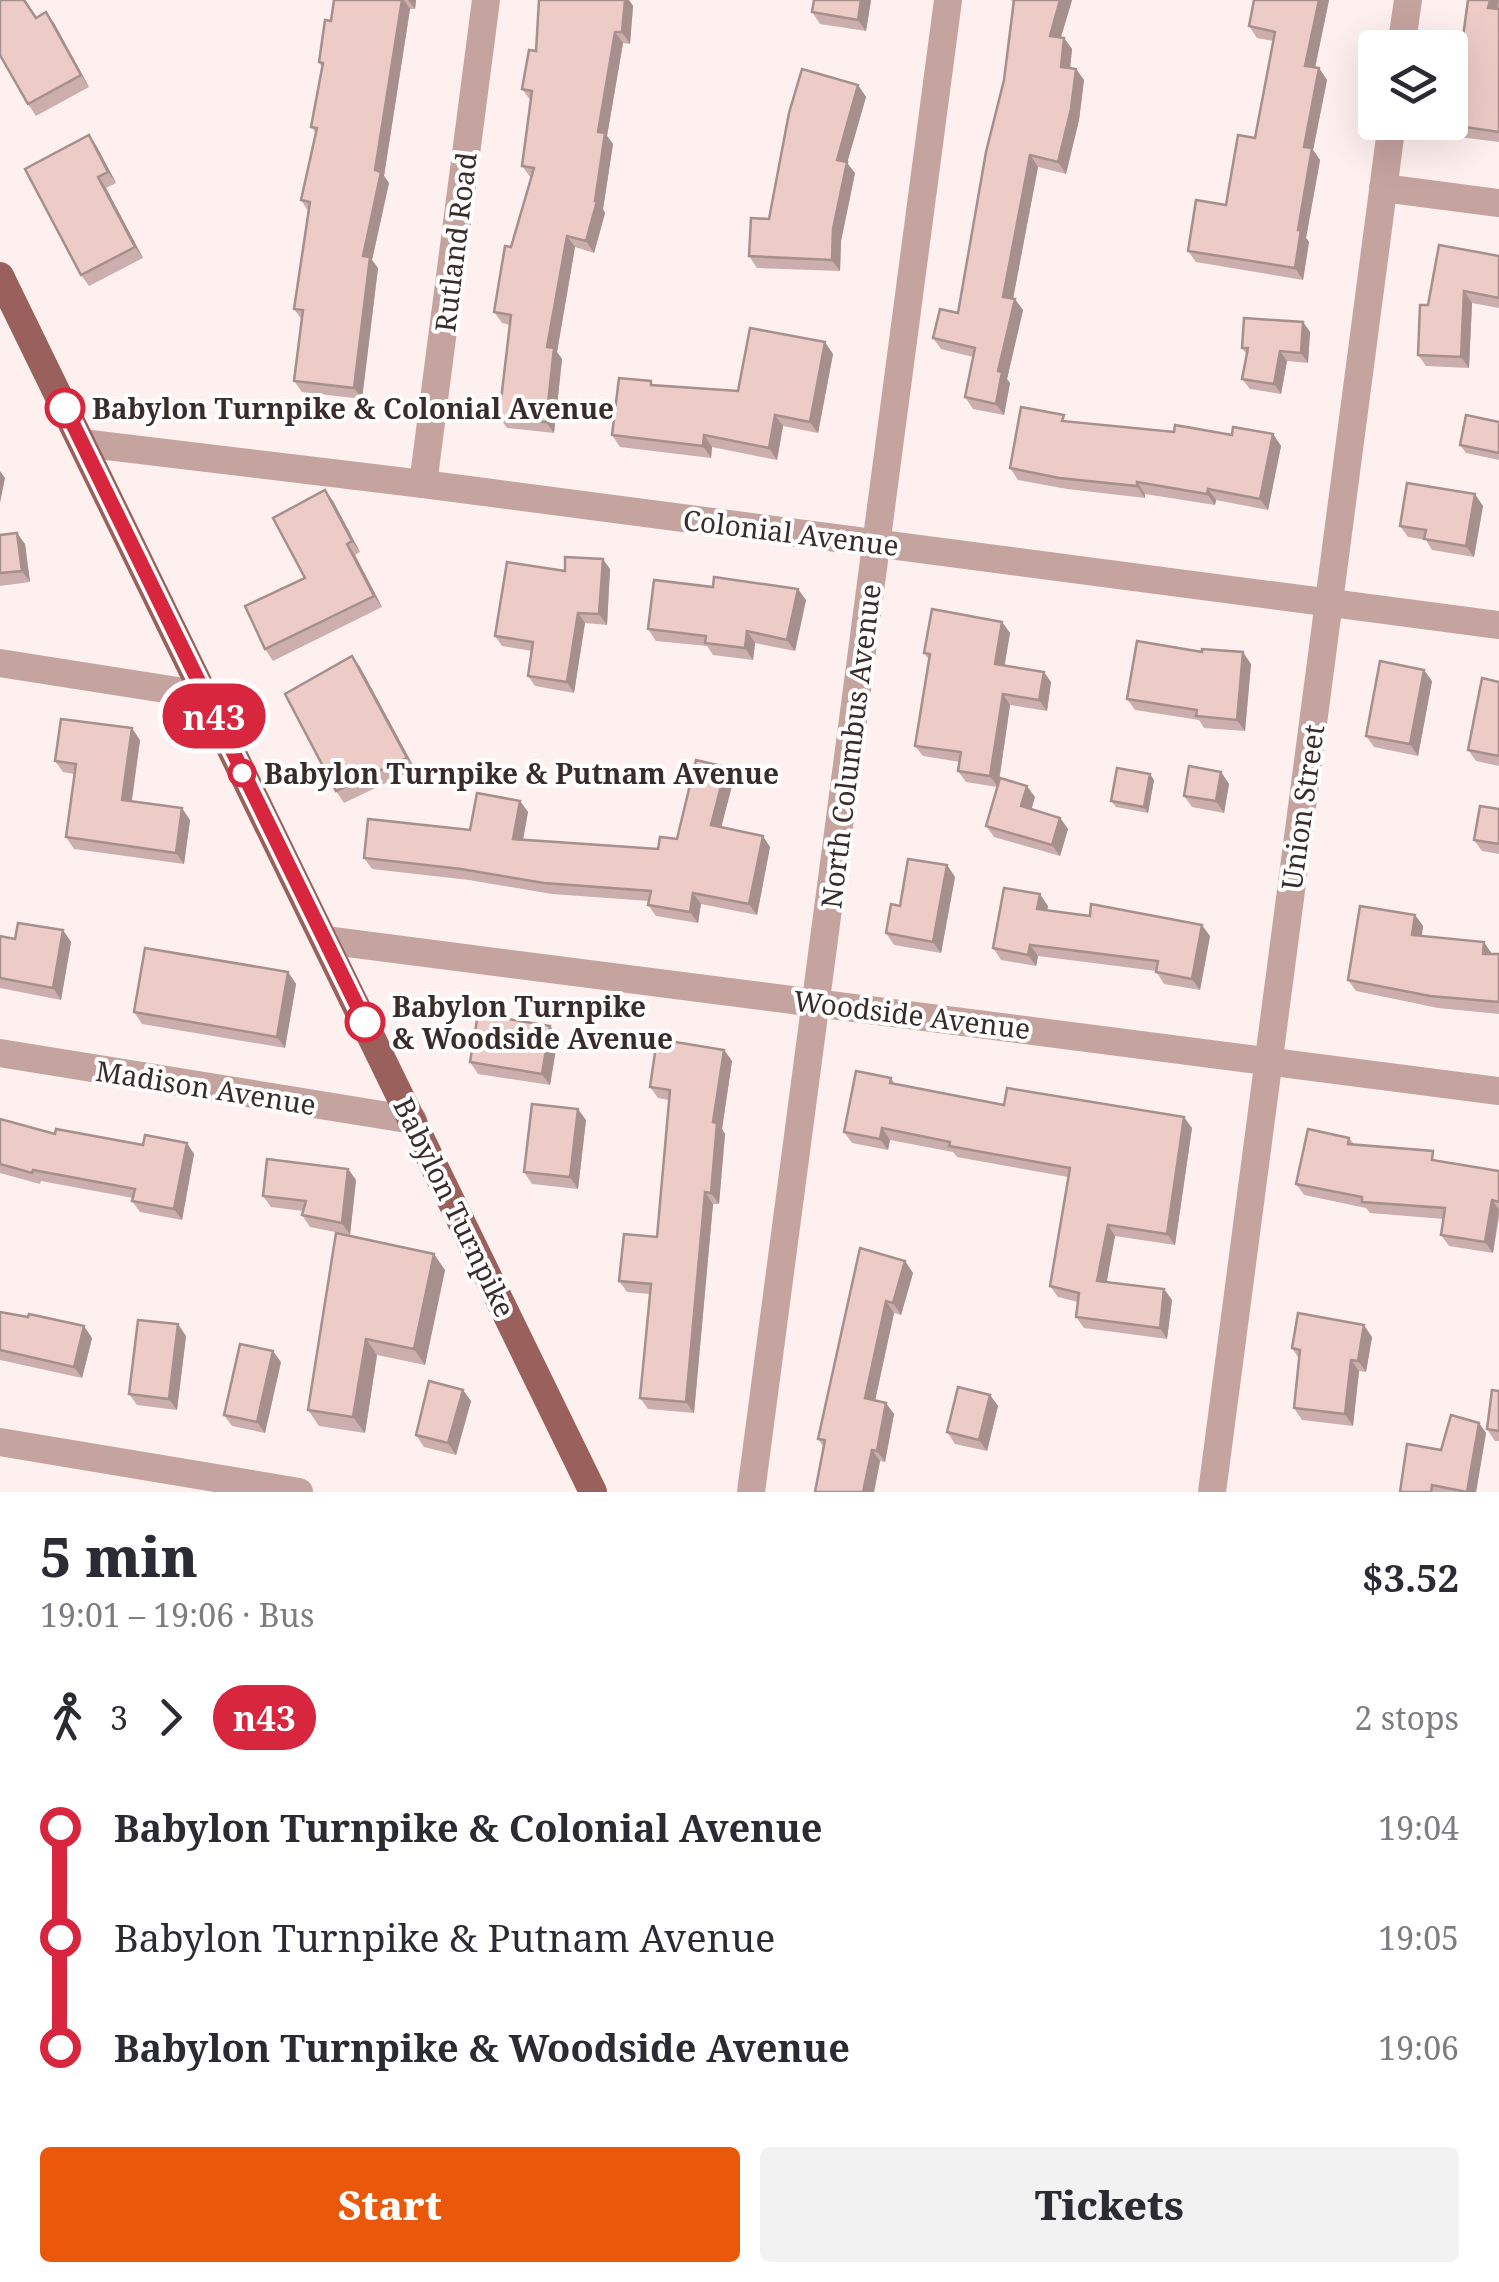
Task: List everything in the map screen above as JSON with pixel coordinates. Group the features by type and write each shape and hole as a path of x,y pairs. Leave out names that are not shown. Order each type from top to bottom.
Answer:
{"main road":[{"name":"Babylon Turnpike","path":"0,276 593,1492"}],"street":[{"name":"Rutland Road","path":"423,484 486,0"},
{"name":"North Columbus Avenue","path":"751,1492 948,0"},
{"path":"1404,30 1408,0"},
{"name":"Union Street","path":"1212,1492 1390,140"},
{"path":"1383,188 1499,203"},
{"name":"Colonial Avenue","path":"82,443 1499,625"},
{"path":"0,663 203,695"},
{"name":"Woodside Avenue","path":"324,940 1499,1090"},
{"name":"Madison Avenue","path":"0,1054 413,1120"},
{"path":"0,1442 299,1492"}],"building":[{"path":"0,0 24,0 36,18 46,12 81,75 28,104 0,55"},
{"path":"334,0 402,0 375,170 381,172 363,256 370,257 354,388 294,381 303,310 294,309 310,202 301,200 317,128 311,127 323,63 319,62 325,20 331,21"},
{"path":"539,0 625,0 622,32 615,32 598,132 605,133 597,201 586,241 567,236 547,347 554,348 546,422 499,417 511,315 494,312 505,246 511,247 534,168 522,166 532,91 522,89 529,50 536,51"},
{"path":"814,0 861,0 858,20 812,12"},
{"path":"1014,0 1060,0 1050,36 1064,38 1061,67 1076,69 1058,162 1030,155 1003,297 1015,299 998,371 1002,372 996,404 965,397 975,348 933,338 940,309 958,313 986,152 1004,80"},
{"path":"1254,0 1319,0 1305,66 1319,68 1304,147 1312,148 1295,268 1188,251 1196,200 1226,205 1238,135 1255,138 1275,32 1249,26"},
{"path":"1468,0 1490,0 1488,8 1499,9 1499,132 1468,127 1468,30 1464,30"},
{"path":"802,69 858,85 837,160 847,162 833,229 832,260 749,256 751,218 769,219 789,113"},
{"path":"89,135 108,172 98,177 135,247 81,275 25,169"},
{"path":"1439,245 1499,256 1499,298 1464,291 1461,357 1418,355 1420,305 1428,305"},
{"path":"1244,318 1303,322 1301,353 1280,351 1274,384 1242,379 1248,348 1242,348"},
{"path":"750,328 825,342 810,422 775,415 769,448 704,435 703,446 612,435 619,378 651,381 651,385 738,391"},
{"path":"1021,407 1064,415 1062,421 1174,432 1175,425 1232,435 1233,427 1273,434 1260,499 1208,489 1207,494 1137,482 1137,486 1059,478 1010,468"},
{"path":"1466,415 1499,422 1499,453 1460,445"},
{"path":"1407,483 1475,494 1466,546 1424,539 1426,530 1400,526"},
{"path":"325,490 352,541 347,544 374,596 265,649 245,606 305,578 273,518"},
{"path":"17,533 22,571 0,573 0,535"},
{"path":"565,557 603,559 599,614 578,613 567,682 528,676 533,642 495,636 507,562 565,571"},
{"path":"714,577 798,589 787,640 747,631 745,648 705,643 706,636 648,629 654,580 713,587"},
{"path":"932,609 1002,622 995,664 1044,672 1039,700 1003,694 990,776 958,771 961,752 915,746 930,654 924,653"},
{"path":"1137,641 1202,652 1243,652 1237,720 1196,716 1197,710 1127,699"},
{"path":"352,656 407,758 336,791 285,694"},
{"path":"1380,661 1424,670 1410,744 1366,736"},
{"path":"1482,678 1499,682 1499,756 1468,750"},
{"path":"61,719 132,728 122,800 182,808 176,853 66,837 76,764 55,761"},
{"path":"696,760 726,767 711,825 763,836 749,904 693,893 690,912 648,905 651,891 544,883 364,858 368,819 470,830 477,793 520,801 513,839 658,849 660,837 677,839"},
{"path":"1189,766 1221,772 1216,801 1184,796"},
{"path":"1117,768 1150,774 1144,807 1111,801"},
{"path":"1000,778 1027,786 1021,806 1060,818 1052,845 986,826"},
{"path":"1480,806 1499,809 1499,844 1474,840"},
{"path":"908,859 947,865 933,942 886,933 891,904 900,906"},
{"path":"1004,888 1040,894 1037,909 1090,916 1091,904 1202,925 1192,979 1156,972 1158,961 1030,945 1028,955 993,948"},
{"path":"1360,906 1415,915 1412,935 1484,942 1483,954 1499,954 1499,1002 1430,996 1348,980"},
{"path":"18,923 63,930 53,988 0,978 0,936 15,939"},
{"path":"145,948 288,972 277,1037 134,1012"},
{"path":"478,1014 550,1026 542,1074 470,1062"},
{"path":"657,1039 724,1050 713,1122 717,1123 711,1193 705,1192 686,1402 640,1398 651,1284 619,1281 624,1234 657,1237 670,1090 650,1087"},
{"path":"856,1071 891,1078 890,1083 1004,1105 1007,1088 1184,1117 1167,1234 1108,1225 1097,1281 1164,1289 1160,1328 1076,1317 1079,1293 1050,1286 1070,1168 949,1146 950,1142 882,1128 880,1139 844,1132"},
{"path":"532,1104 578,1109 570,1177 524,1172"},
{"path":"0,1119 55,1134 56,1129 143,1145 145,1135 187,1143 174,1209 132,1201 135,1189 33,1170 32,1173 0,1164"},
{"path":"1308,1129 1349,1138 1348,1144 1433,1151 1432,1160 1499,1171 1499,1202 1492,1200 1485,1242 1441,1235 1445,1208 1362,1202 1362,1197 1296,1184"},
{"path":"267,1159 348,1169 342,1223 302,1215 306,1201 263,1196"},
{"path":"336,1233 434,1254 414,1349 366,1339 353,1417 308,1410"},
{"path":"860,1248 905,1261 893,1303 886,1301 865,1398 886,1403 877,1451 872,1450 863,1492 815,1492 825,1440 818,1439"},
{"path":"0,1312 84,1326 74,1367 0,1350"},
{"path":"1298,1313 1364,1325 1358,1361 1351,1360 1345,1414 1294,1408 1300,1350 1292,1348"},
{"path":"138,1320 178,1324 169,1399 129,1394"},
{"path":"240,1344 273,1351 257,1422 224,1415"},
{"path":"429,1381 463,1390 448,1443 416,1435"},
{"path":"958,1387 990,1395 979,1440 947,1432"},
{"path":"1492,1390 1499,1391 1499,1431 1487,1429"},
{"path":"1451,1415 1479,1423 1467,1492 1432,1485 1431,1492 1400,1492 1407,1444 1441,1450"}],"bus line":[{"name":"n43","path":"65,408 365,1022"}],"place":[{"name":"Babylon Turnpike & Colonial Avenue","path":"65,408"},
{"name":"Babylon Turnpike & Putnam Avenue","path":"242,773"},
{"name":"Babylon Turnpike & Woodside Avenue","path":"365,1022"}]}
